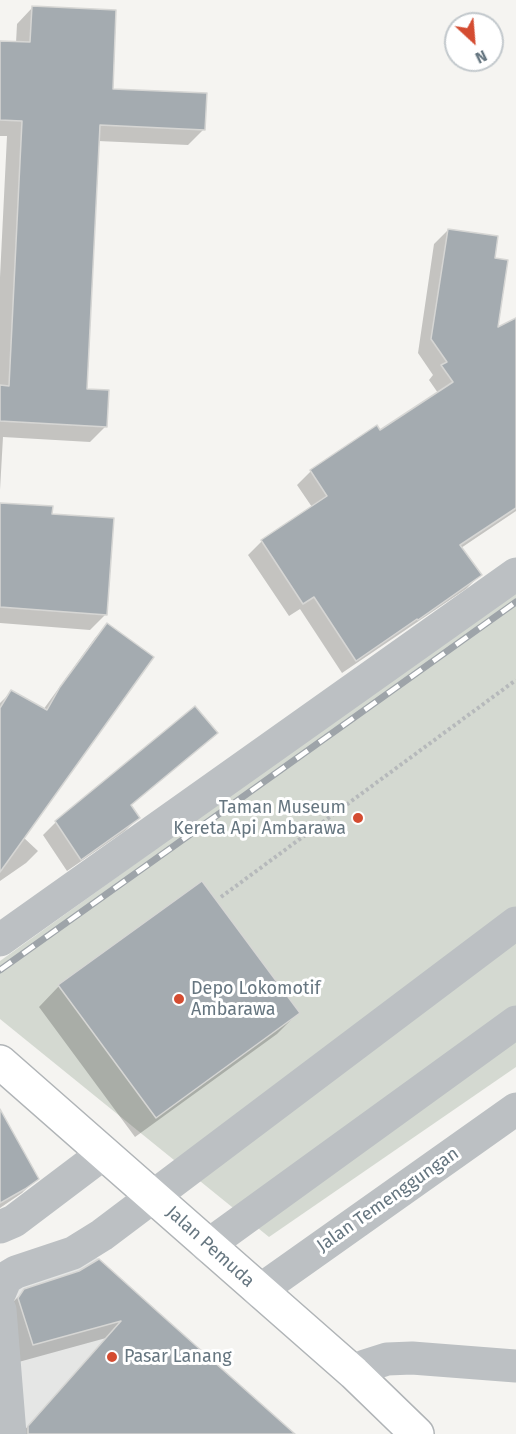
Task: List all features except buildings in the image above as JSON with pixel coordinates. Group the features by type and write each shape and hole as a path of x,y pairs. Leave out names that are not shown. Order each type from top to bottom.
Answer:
{"main road":[{"name":"Jalan Pemuda","path":"0,1062 354,1373 414,1433"}],"street":[{"path":"0,940 516,574"},
{"path":"0,1292 6,1278 16,1272 73,1253 102,1235 516,923"},
{"path":"207,1246 516,1022"},
{"name":"Jalan Temenggungan","path":"259,1291 516,1109"},
{"path":"0,1227 14,1221 104,1153"},
{"path":"0,1310 10,1434"},
{"path":"354,1373 365,1366 387,1359 412,1358 516,1366"}],"path":[{"path":"221,897 516,680"}],"shaded area":[{"name":"Taman Museum Kereta Api Ambarawa","path":"516,590 516,1067 269,1237 0,1019 0,961"},
{"name":"Pasar Lanang","path":"94,1255 295,1434 0,1434 8,1293"}],"railway":[{"path":"0,970 516,602"}],"place":[{"name":"Taman Museum Kereta Api Ambarawa","path":"358,818"},
{"name":"Depo Lokomotif Ambarawa","path":"179,999"},
{"name":"Pasar Lanang","path":"112,1357"}]}
